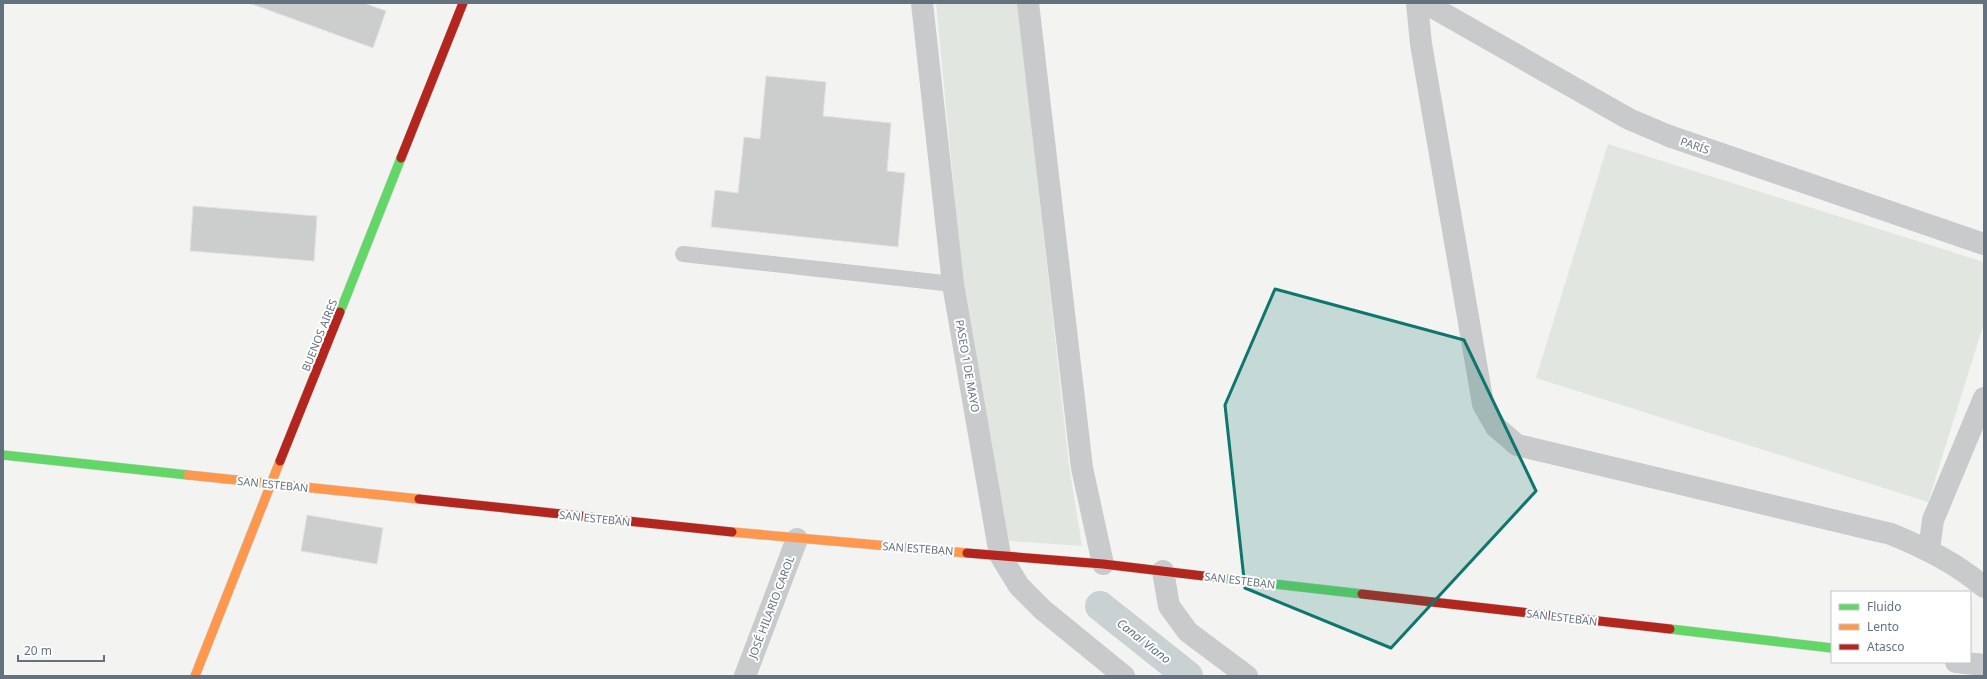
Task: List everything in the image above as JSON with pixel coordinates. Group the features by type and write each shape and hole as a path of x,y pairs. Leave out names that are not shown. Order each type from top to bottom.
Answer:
{"street":[{"name":"BUENOS AIRES","path":"195,676 273,484 463,3"},
{"name":"PASEO 1 DE MAYO","path":"922,3 953,284 1000,555 1019,586 1043,610 1124,676"},
{"path":"1028,3 1082,468 1102,564"},
{"path":"1417,3 1421,44 1483,404 1496,427 1517,445 1891,534 1929,550 1967,573 1984,587"},
{"name":"PARÍS","path":"1425,3 1629,119 1669,136 1984,244"},
{"path":"1929,550 1933,520 1984,398"},
{"name":"SAN ESTEBAN","path":"3,455 797,539 1102,564 1831,648"},
{"name":"JOSÉ HILARIO CAROL","path":"745,676 797,539"},
{"path":"1163,571 1169,606 1188,632 1247,676"},
{"path":"1965,663 1984,665"}],"lane":[{"path":"683,254 953,284"}],"highlighted area":[{"path":"1275,289 1464,340 1536,491 1391,648 1245,588 1225,405"}],"shaded area":[{"path":"936,3 1018,3 1069,465 1082,546 1009,541 962,274"},
{"path":"1608,144 1984,262 1984,323 1928,502 1536,378"}],"building":[{"path":"249,3 364,3 386,11 373,48"},
{"path":"766,76 826,82 823,116 891,123 887,171 905,173 898,247 711,227 715,190 738,193 744,137 760,139"},
{"path":"193,206 317,216 314,261 190,251"},
{"path":"307,515 383,528 377,564 301,551"}],"waterway":[{"name":"Canal Viano","path":"1100,606 1188,676"}],"traffic: fast":[{"path":"340,312 401,158"},
{"path":"3,455 188,475"},
{"path":"1212,577 1362,594"},
{"path":"1670,629 1831,648"}],"traffic: slow":[{"path":"195,676 280,461"},
{"path":"188,475 419,499"},
{"path":"732,532 967,553"}],"traffic: jam":[{"path":"401,158 463,3"},
{"path":"280,461 340,312"},
{"path":"419,499 732,532"},
{"path":"967,553 1103,564 1212,577"},
{"path":"1362,594 1670,629"}]}
